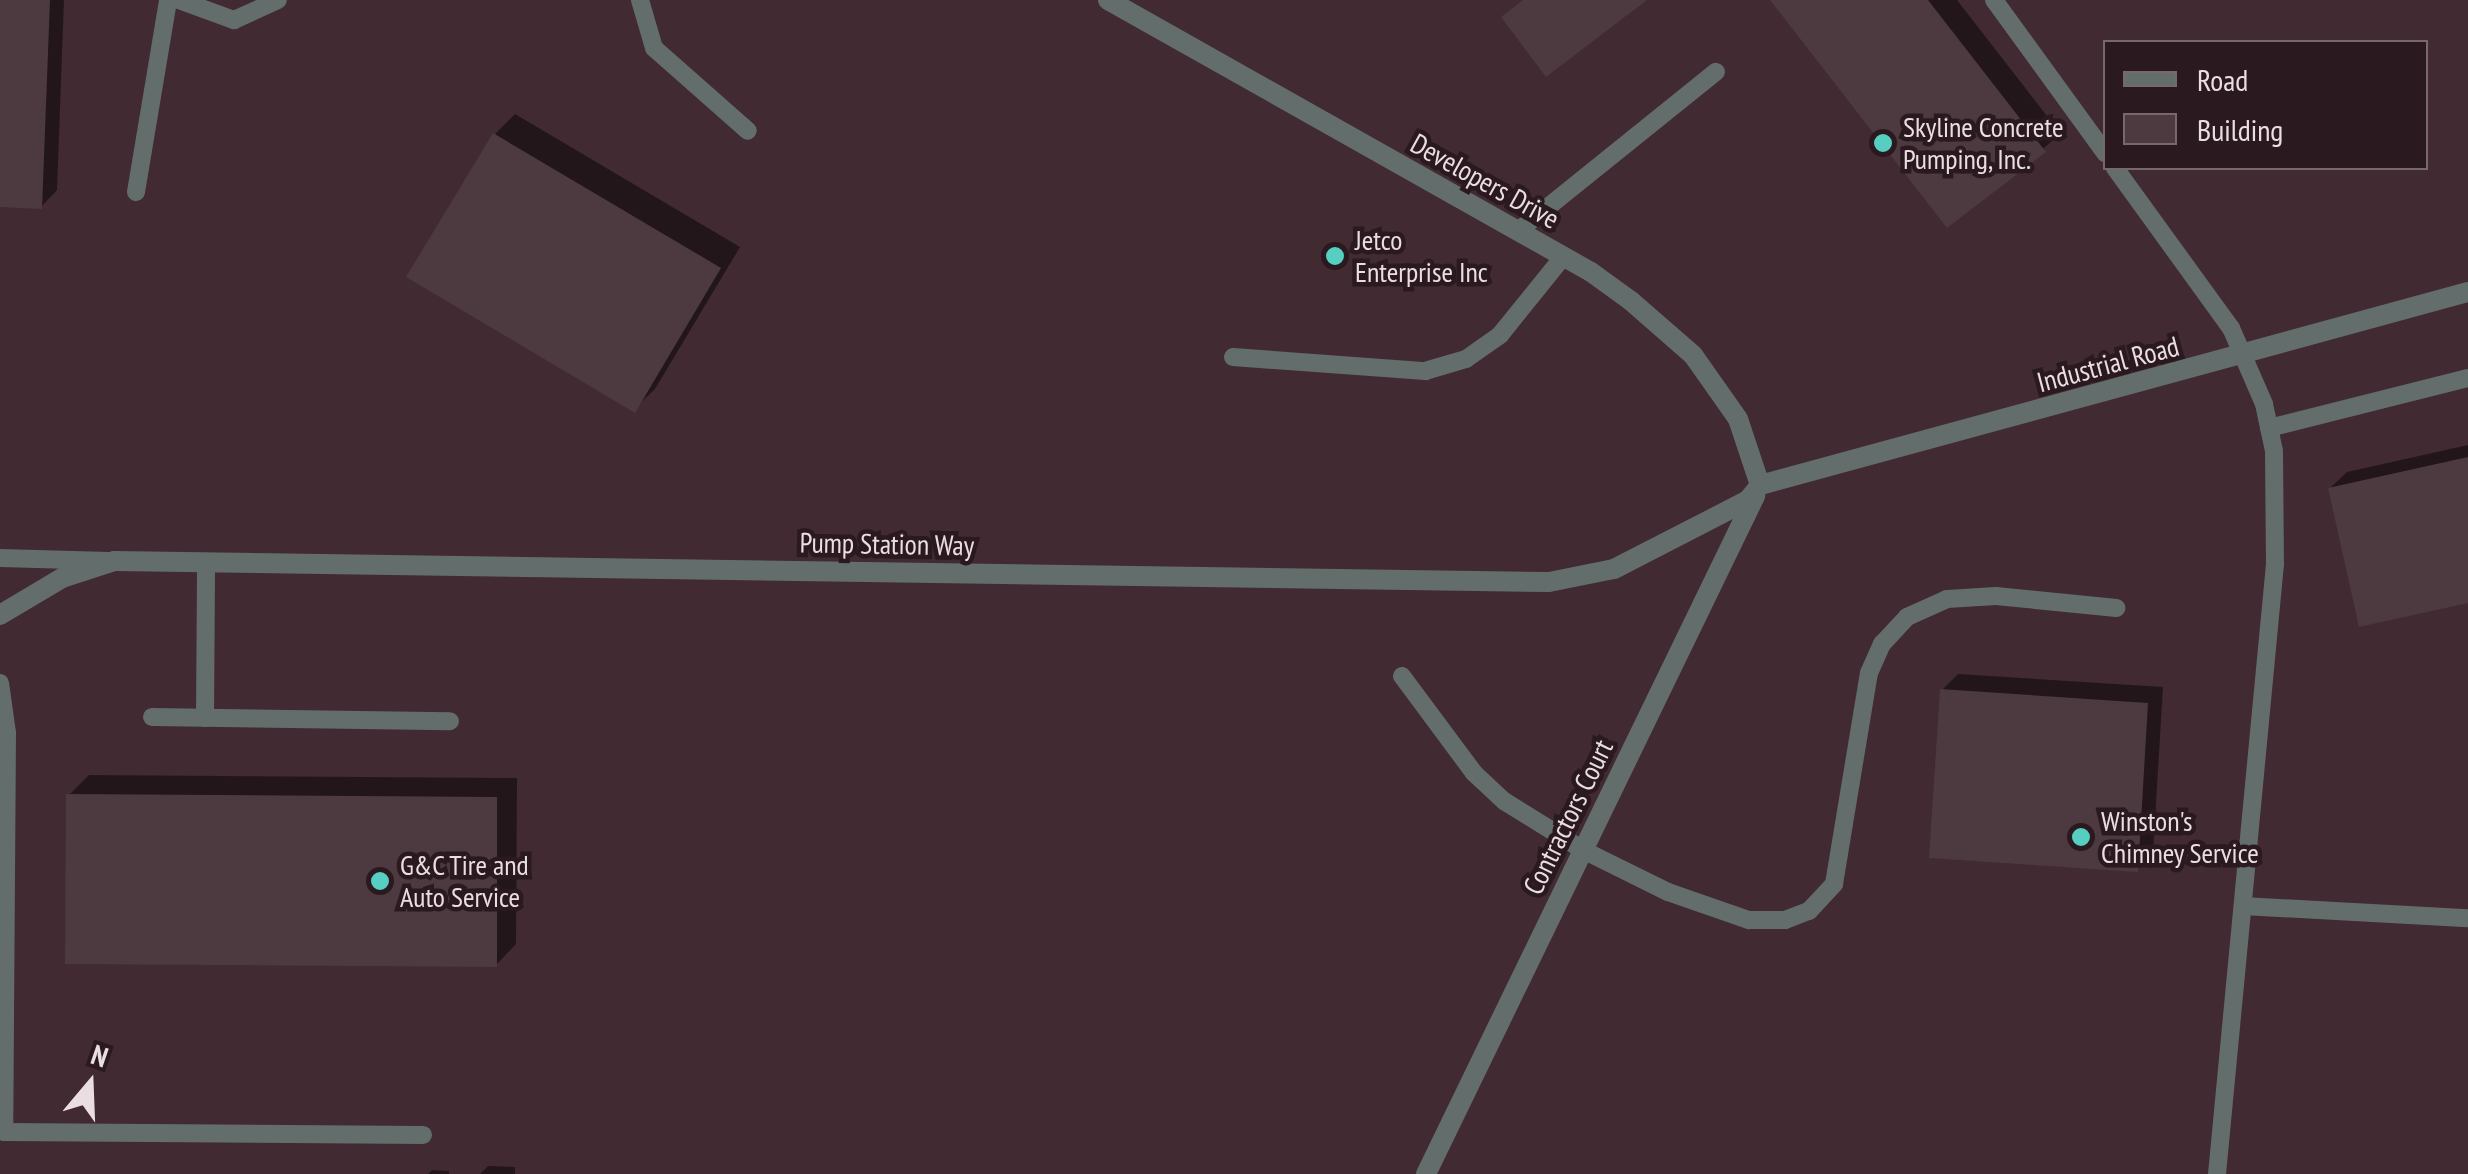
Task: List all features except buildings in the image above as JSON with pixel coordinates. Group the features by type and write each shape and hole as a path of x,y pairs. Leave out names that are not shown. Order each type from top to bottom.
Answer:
{"street":[{"name":"Developers Drive","path":"1108,0 1563,256 1631,300 1693,355 1738,418 1760,485"},
{"name":"Industrial Road","path":"1760,485 2468,292"},
{"name":"Pump Station Way","path":"0,616 62,578 114,561 1549,582 1614,570 1748,500 1760,485"},
{"name":"Contractors Court","path":"1426,1174 1760,485"}],"lane":[{"path":"136,192 168,0"},
{"path":"178,0 234,20 278,0"},
{"path":"640,0 654,48 748,132"},
{"path":"1994,0 2103,150"},
{"path":"1518,231 1716,72"},
{"path":"2116,170 2231,328 2269,428 2276,486 2275,564 2217,1174"},
{"path":"1232,357 1424,371 1466,360 1500,335 1563,256"},
{"path":"2269,428 2468,378"},
{"path":"0,558 114,561"},
{"path":"205,718 206,562"},
{"path":"1402,676 1474,772 1504,802 1583,850 1668,892 1750,920 1785,920 1809,911 1834,884 1869,673 1882,644 1908,617 1947,599 1996,596 2116,608"},
{"path":"0,683 8,734 4,1132 0,1152"},
{"path":"152,717 450,721"},
{"path":"2242,906 2468,918"},
{"path":"4,1132 422,1134"}],"shaded area":[{"path":"0,0 2468,0 2468,1174 0,1174"}],"place":[{"name":"Skyline Concrete Pumping, Inc.","path":"1883,143"},
{"name":"Jetco Enterprise Inc","path":"1335,256"},
{"name":"Winston's Chimney Service","path":"2081,837"},
{"name":"G&C Tire and Auto Service","path":"380,881"}]}
